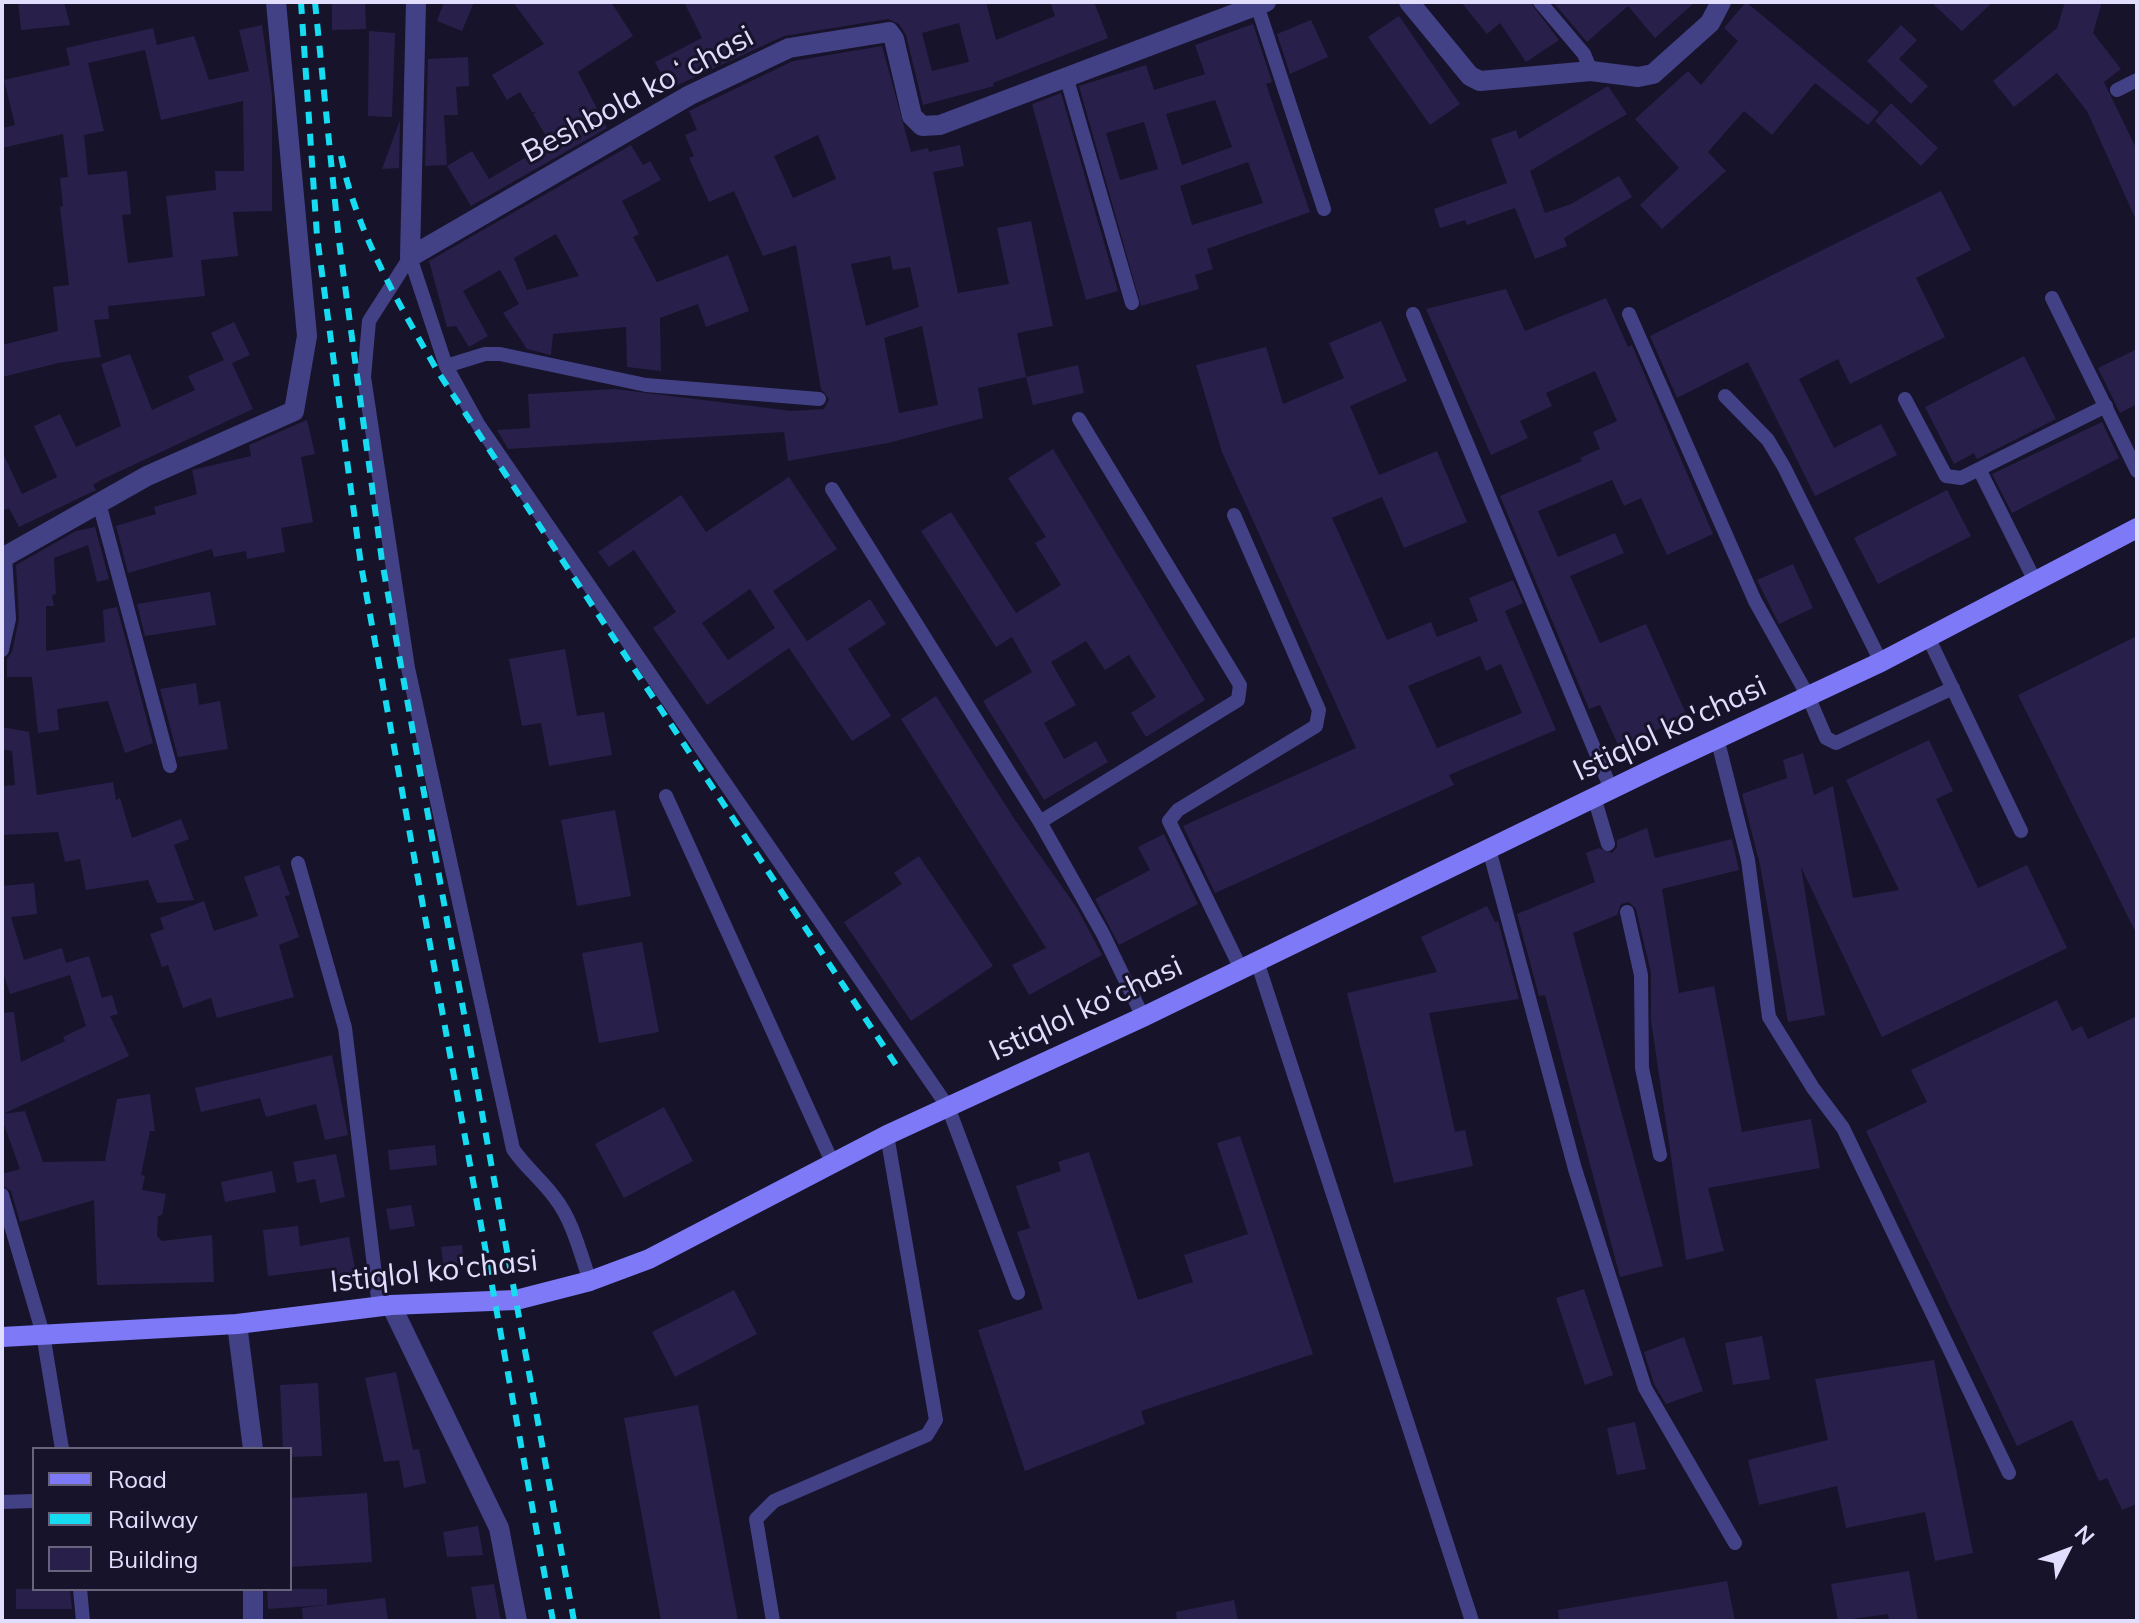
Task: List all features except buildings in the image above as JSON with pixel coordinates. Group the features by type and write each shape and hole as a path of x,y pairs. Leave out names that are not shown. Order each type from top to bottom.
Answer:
{"main road":[{"name":"Istiqlol ko'chasi","path":"2,1337 237,1324 385,1306 516,1300 590,1281 649,1259 887,1135 1143,1017 1717,738 1881,662 2137,528"}],"street":[{"path":"3,557 147,476 294,411 307,336 276,2"},
{"path":"410,257 416,2"},
{"path":"1409,2 1470,76 1480,81 1591,71 1638,77 1653,74 1710,23 1721,2"},
{"name":"Beshbola koʻchasi","path":"410,257 690,95 789,48 889,32 894,39 912,116 922,126 940,125 1261,4"},
{"path":"385,1306 499,1528 517,1621"},
{"path":"237,1324 253,1447"},
{"path":"253,1591 253,1621"}],"lane":[{"path":"1540,2 1584,54 1591,71"},
{"path":"1261,4 1324,209"},
{"path":"1066,76 1132,303"},
{"path":"2117,90 2137,80"},
{"path":"410,257 446,366 496,450 948,1107 1018,1293"},
{"path":"410,257 369,321 364,377 408,668 513,1149 528,1171 554,1196 568,1219 590,1281"},
{"path":"2052,298 2137,471"},
{"path":"1413,314 1603,793 1608,844"},
{"path":"1629,314 1755,601 1808,696 1826,738 1836,743 1953,688"},
{"path":"446,366 485,354 500,354 646,385 819,399"},
{"path":"1725,396 1768,440 1784,467 1881,662"},
{"path":"1905,399 1946,476 1961,478 2106,406"},
{"path":"1040,822 1238,700 1240,685 1079,419"},
{"path":"1979,469 2035,581"},
{"path":"832,489 1040,822 1103,934 1143,1017"},
{"path":"99,503 170,766"},
{"path":"1234,515 1319,710 1316,726 1178,810 1169,821 1249,965 1472,1621"},
{"path":"2,650 9,619 3,557"},
{"path":"1928,637 2021,831"},
{"path":"1717,738 1748,860 1769,1017 1813,1088 1843,1128 2009,1473"},
{"path":"666,796 833,1164"},
{"path":"1489,849 1575,1169 1645,1388 1735,1543"},
{"path":"298,863 345,1028 385,1306"},
{"path":"1627,912 1641,975 1642,1068 1660,1155"},
{"path":"773,1621 756,1519 774,1501 927,1435 936,1420 887,1135"},
{"path":"2,1195 43,1334 62,1447"},
{"path":"2,1502 32,1501"},
{"path":"80,1591 83,1621"}],"railway":[{"path":"301,2 317,236 361,565 553,1621"},
{"path":"315,2 339,241 382,561 574,1621"},
{"path":"341,156 368,241 438,372 898,1068"}]}
